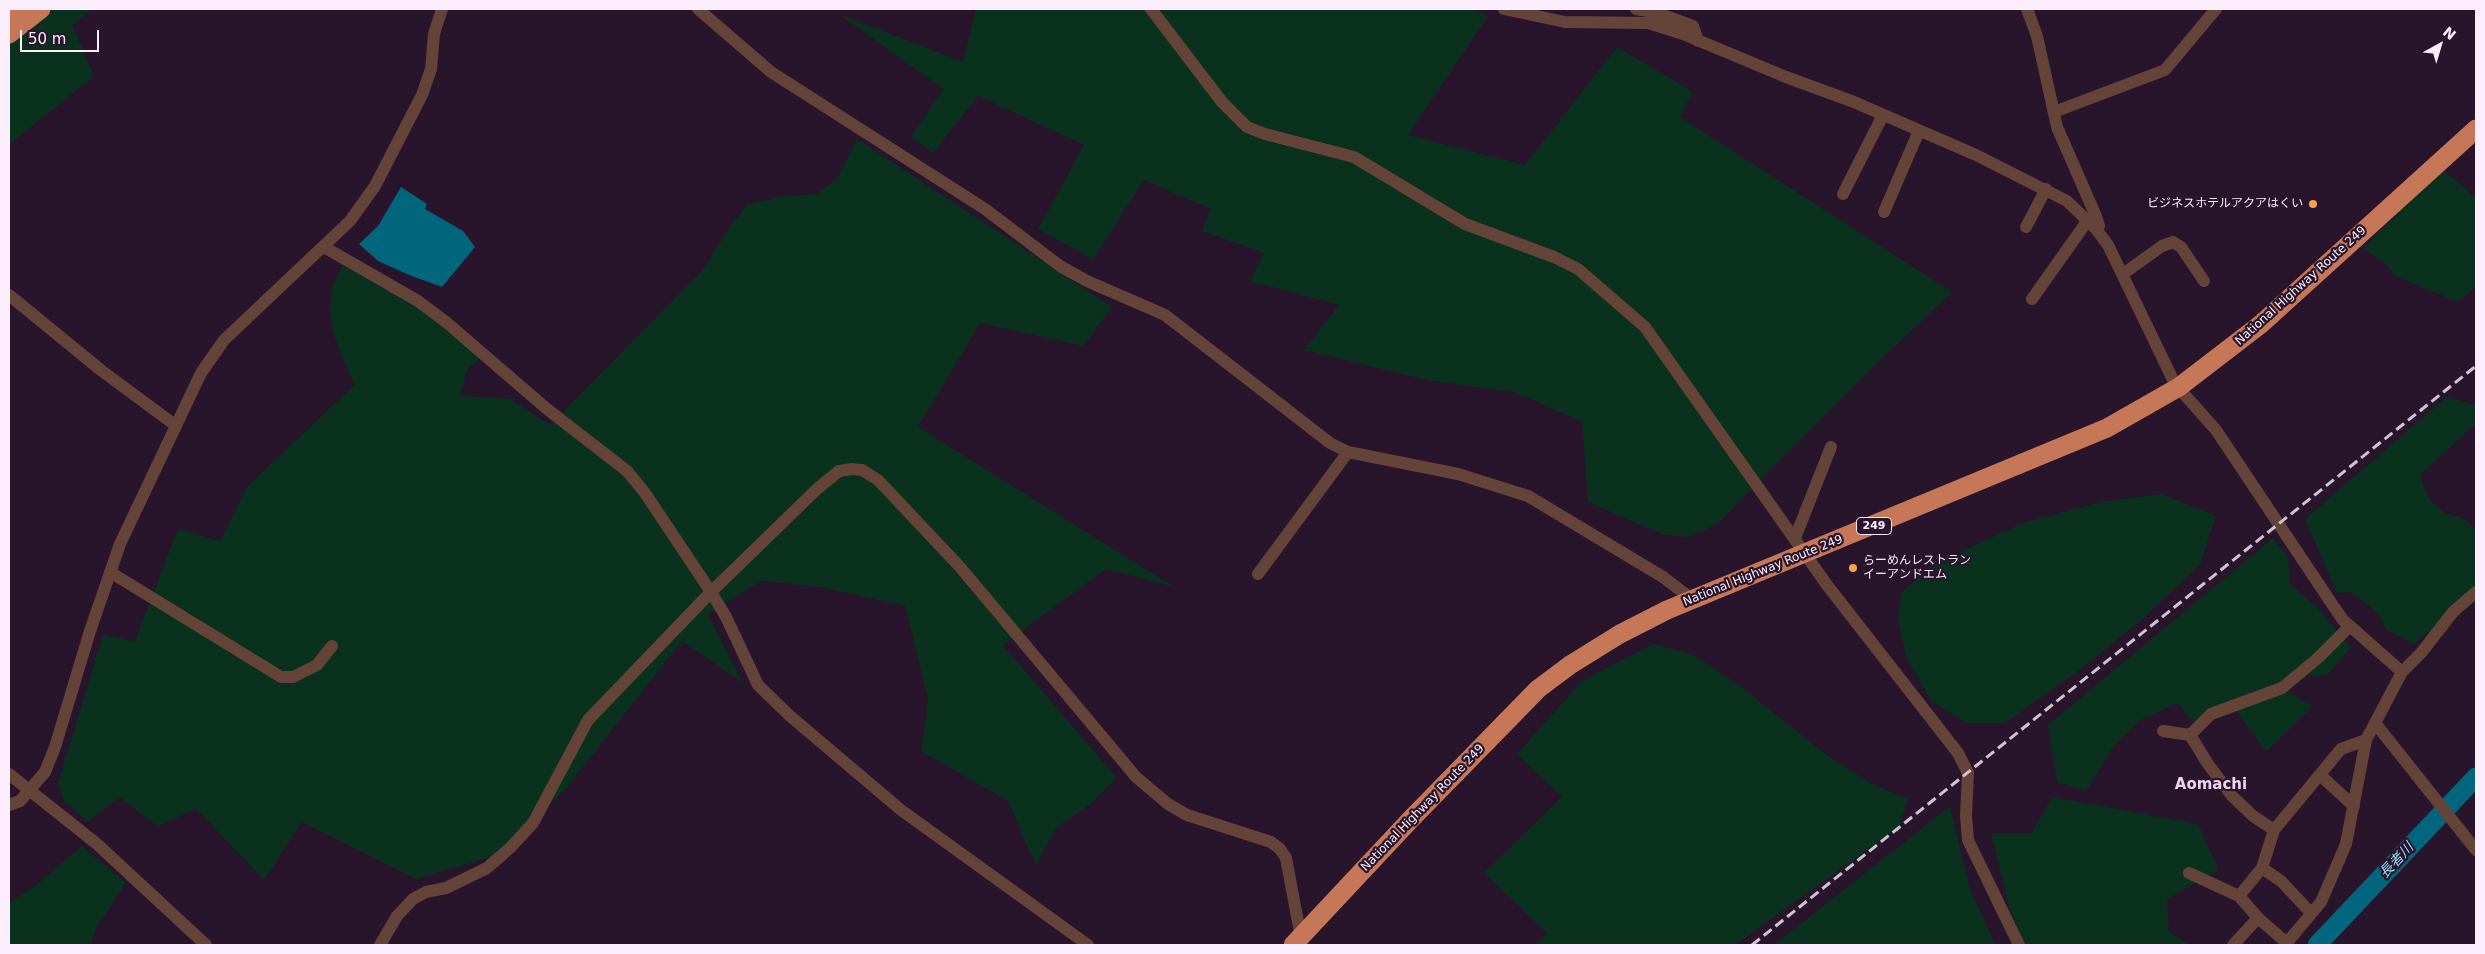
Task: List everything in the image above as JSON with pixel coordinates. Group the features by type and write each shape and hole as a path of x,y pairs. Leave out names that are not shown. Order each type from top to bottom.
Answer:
{"highway":[{"path":"9,15 17,9"},
{"path":"9,34 41,9"},
{"name":"National Highway Route 249","path":"1297,941 1411,819 1538,689 1570,665 1620,634 1667,610 1693,600 1800,545 2107,428 2179,387 2261,324 2476,129"}],"street":[{"path":"9,806 20,801 45,772 55,748 120,544 201,373 224,340 350,221 375,186 422,95 431,69 434,34 442,9"},
{"path":"698,9 771,72 985,209 1060,266 1087,281 1165,315 1330,442 1348,452 1458,474 1528,496 1662,577 1693,600"},
{"path":"1151,9 1222,102 1247,126 1265,134 1354,157 1465,224 1554,257 1578,269 1645,327 1827,584 1958,754 1968,773 1966,816 1968,840 2019,945"},
{"path":"1504,9 1565,22 1648,23 1698,40 1919,131 2046,189 2067,201 2092,224 2108,245 2175,384 2216,430 2332,604 2350,626 2402,672"},
{"path":"1636,9 1654,12 1693,26 1698,40"},
{"path":"2027,9 2037,36 2057,127 2099,226 2092,224"},
{"path":"2054,112 2165,70 2216,9"},
{"path":"1843,194 1882,115"},
{"path":"1884,212 1919,131"},
{"path":"2026,227 2046,189"},
{"path":"2032,299 2092,224"},
{"path":"2123,274 2162,246 2173,242 2181,247 2204,282"},
{"path":"324,247 432,311 547,409 628,472 645,493 711,592 726,618 758,685 790,716 901,810 1088,945"},
{"path":"9,295 94,365 175,425"},
{"path":"1800,545 1830,447"},
{"path":"1258,574 1348,452"},
{"path":"380,945 397,916 413,899 426,892 446,888 487,868 510,848 533,824 588,720 711,592 832,476 839,471 852,468 870,474 960,567 1136,777 1168,804 1187,815 1271,842 1280,849 1286,858 1297,941"},
{"path":"110,572 281,677 293,677 317,665 332,646"},
{"path":"2189,873 2239,896 2258,918 2286,944 2321,902 2346,844 2366,740 2402,672 2421,653 2454,612 2476,592"},
{"path":"2190,735 2211,714 2282,688 2318,658 2350,626"},
{"path":"2375,723 2476,850"},
{"path":"2163,732 2190,735"},
{"path":"2190,735 2208,764 2232,796 2253,816 2274,830"},
{"path":"2239,896 2262,868 2274,830 2341,749 2366,740"},
{"path":"9,774 97,844 206,945"},
{"path":"2320,774 2354,806"},
{"path":"2262,868 2281,881 2311,913"},
{"path":"2234,945 2258,918"}],"green space":[{"path":"9,9 92,9 72,25 94,76 9,145"},
{"path":"976,9 1475,9 1488,16 1408,135 1525,165 1617,47 1693,92 1680,117 1952,292 1876,364 1718,523 1690,537 1664,535 1588,502 1582,422 1517,393 1427,380 1304,350 1339,305 1250,281 1264,253 1202,231 1211,209 1144,180 1093,259 1038,229 1084,145 978,96 933,153 911,137 943,89 839,14 963,62"},
{"path":"857,139 1112,307 1083,346 980,323 918,427 1174,587 1106,569 1003,645 1117,778 1092,803 1056,828 1036,866 1008,801 921,751 928,700 905,606 820,587 761,581 708,614 743,683 682,641 568,786 499,855 416,879 302,822 264,880 196,809 157,826 119,797 88,822 64,801 58,783 103,635 135,641 178,529 220,541 247,487 354,385 333,333 330,309 332,289 342,265 416,305 480,358 467,370 460,396 510,399 550,425 702,271 731,225 748,204 785,196 816,194 837,179"},
{"path":"2442,169 2476,198 2476,286 2458,302 2397,277 2383,262 2363,248"},
{"path":"2447,397 2476,405 2476,423 2420,475 2429,499 2443,512 2464,519 2476,530 2476,591 2414,644 2387,630 2376,612 2351,592 2337,593 2305,519"},
{"path":"2161,494 2216,516 2200,565 2140,621 2081,669 2005,723 1967,723 1931,701 1906,657 1898,619 1901,593 1932,565 2023,523 2101,502"},
{"path":"2273,538 2288,557 2290,584 2317,607 2351,648 2327,675 2297,676 2286,689 2312,707 2266,752 2234,708 2193,722 2178,703 2139,721 2114,746 2086,791 2057,782 2048,725"},
{"path":"1653,644 1692,654 1740,686 1828,756 1870,783 1908,799 1899,827 1735,945 1534,945 1547,933 1484,873 1562,797 1517,754 1582,681"},
{"path":"2052,797 2198,824 2219,870 2167,899 2169,931 2189,945 2023,945 2008,902 1991,833 2032,833"},
{"path":"1950,806 1969,886 1995,945 1774,945"},
{"path":"82,846 126,883 97,927 90,945 9,945 9,903 34,887"}],"water":[{"path":"401,187 427,204 425,209 463,231 475,247 442,287 378,261 359,244 378,226"}],"waterway":[{"name":"長者川","path":"2317,945 2476,777"}],"railway":[{"path":"1752,945 2476,366"}],"place":[{"name":"ビジネスホテルアクアはくい","path":"2313,204"},
{"name":"らーめんレストラン イーアンドエム","path":"1853,568"}],"district":[{"name":"Aomachi","path":"2211,785"}]}
